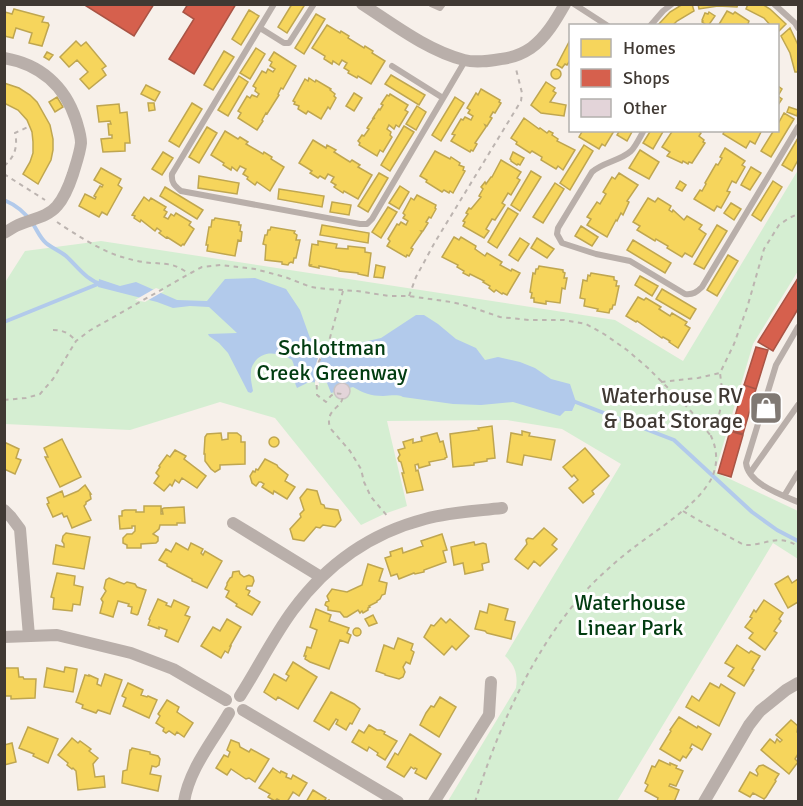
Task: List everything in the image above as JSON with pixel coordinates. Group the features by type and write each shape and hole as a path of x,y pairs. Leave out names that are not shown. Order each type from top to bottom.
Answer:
{"street":[{"path":"363,4 411,36 442,52 465,60 484,62 513,57 532,47 549,30 565,4"},
{"path":"4,58 23,63 55,83 66,97 73,112 81,142 78,159 66,192 51,212 10,230"},
{"path":"240,696 293,611 321,577 339,561 366,543 394,529 456,513 502,508"},
{"path":"4,510 20,529 28,636"},
{"path":"233,523 321,577"},
{"path":"4,638 57,635 130,653 173,669 226,700"},
{"path":"434,801 489,715 490,682"},
{"path":"704,801 749,725 760,711 798,683"},
{"path":"231,695 240,696 244,702 243,710 237,714 229,713 225,706 226,700 231,695"},
{"path":"243,710 398,801"},
{"path":"184,801 186,789 197,766 229,713"}],"lane":[{"path":"274,4 172,174 175,186 182,191 367,224 465,60"},
{"path":"260,28 284,44 289,43 314,4"},
{"path":"430,4 441,6"},
{"path":"574,4 605,24"},
{"path":"652,24 672,4"},
{"path":"774,4 798,28"},
{"path":"392,66 443,98"},
{"path":"643,132 632,150 620,158 598,166 592,172 558,228 557,234 561,243 596,254 630,261 685,294 691,294 702,287 798,127"},
{"path":"798,327 776,365 746,463 747,470 765,488 798,502"},
{"path":"750,473 798,405"},
{"path":"784,496 798,473"}],"path":[{"path":"410,296 416,277 435,242 521,101 522,93 513,57"},
{"path":"4,166 15,153 15,133 28,127"},
{"path":"4,174 80,237 121,257 152,263 167,263 180,267 189,274"},
{"path":"711,436 723,397 720,373 734,344 747,308 764,249 779,225 798,213"},
{"path":"4,400 40,394 53,379 76,341 120,312 202,267 221,266 265,272 311,286 451,302 500,316 529,320 564,320 586,324 604,333 627,350 690,410 711,436 716,446 713,476 694,502 607,569 575,603 548,640 527,676 501,731 475,801"},
{"path":"344,290 326,352 320,357 316,368 318,396 326,402 331,395 342,394 343,400 330,415 328,424 350,451 361,470 370,498 389,517 394,529"},
{"path":"53,330 69,333 76,341"},
{"path":"661,382 720,373"},
{"path":"683,510 744,545 777,540 798,546"}],"green space":[{"path":"798,170 798,271 753,344 715,472 798,511 798,559 773,543 617,801 448,801 516,688 515,670 505,656 621,464 562,429 507,420 387,421 407,506 361,525 275,418 220,402 130,430 5,424 4,284 25,251 101,241 615,320 683,361"}],"water":[{"path":"255,278 286,289 300,310 310,338 332,348 345,348 381,338 416,315 424,315 456,339 476,348 485,360 498,357 520,362 535,368 551,379 570,384 576,402 572,411 565,411 560,416 513,402 481,405 453,404 375,395 353,387 331,393 327,383 309,382 297,388 292,360 272,354 262,356 253,365 251,377 253,391 251,393 248,392 228,353 208,334 237,333 209,307 173,308 98,287 99,279 120,286 136,282 177,300 207,301 225,279"}],"pier":[{"path":"156,288 164,291 145,302 135,300"},
{"path":"327,342 330,344 327,353 321,357 318,368 319,386 315,385 315,367"}],"building: Homes":[{"path":"292,4 304,6 287,33 278,27"},
{"path":"683,4 692,4 694,11 674,24 659,24 670,12"},
{"path":"698,4 738,4 737,7 718,6 699,9"},
{"path":"748,4 762,4 786,24 779,31 779,24 769,24 764,18 746,9"},
{"path":"14,9 44,17 42,22 49,25 42,46 29,43 32,33 16,28 13,38 4,36 5,12 12,14"},
{"path":"249,10 259,16 241,45 232,39"},
{"path":"727,11 733,14 735,12 749,21 748,24 719,24"},
{"path":"709,12 715,16 709,24 705,24 702,20 705,13"},
{"path":"316,14 325,19 304,54 295,48"},
{"path":"327,25 340,33 341,31 349,36 348,38 364,48 365,46 385,61 371,84 348,73 349,71 344,68 347,63 342,60 339,65 333,61 332,64 324,59 325,56 312,48"},
{"path":"790,28 798,45 798,72 795,72 790,53 781,36"},
{"path":"76,41 81,46 86,42 106,66 102,69 106,75 89,89 80,79 88,72 77,60 69,67 60,57"},
{"path":"569,42 569,62 562,68 557,65"},
{"path":"256,48 265,54 250,79 240,73"},
{"path":"224,51 234,57 213,90 204,85"},
{"path":"47,52 53,55 49,60 44,57"},
{"path":"274,52 296,66 257,130 238,118 241,113 238,111 247,96 257,97 259,94 253,86 262,71 266,73 268,69 273,72 275,69 270,66 272,62 269,60"},
{"path":"556,69 560,70 560,78 556,79 552,78 551,74 552,70"},
{"path":"391,75 425,95 419,105 385,84"},
{"path":"239,76 248,82 228,116 218,110"},
{"path":"309,78 331,89 335,94 336,98 330,109 328,107 321,119 308,111 306,114 298,109 299,106 293,101 305,79 308,81"},
{"path":"546,82 555,88 553,91 556,93 550,102 566,105 564,116 541,113 531,105"},
{"path":"4,83 30,95 37,102 50,125 53,139 51,160 38,184 23,174 33,153 32,132 27,120 18,110 4,103"},
{"path":"146,85 160,92 155,101 141,94"},
{"path":"481,89 500,100 501,103 495,113 493,112 487,126 485,125 473,151 470,152 451,141 455,135 452,134 461,119 465,117 471,120 473,116 468,113 470,110 467,108"},
{"path":"354,93 362,98 354,111 346,106"},
{"path":"390,94 408,105 405,110 408,112 399,127 396,125 394,129 389,125 387,129 391,132 392,137 383,152 380,150 377,156 359,145 358,141 369,129 367,128 383,105 381,104"},
{"path":"57,97 63,107 55,112 49,102"},
{"path":"455,97 464,103 441,141 432,135"},
{"path":"148,103 154,103 155,110 149,111"},
{"path":"192,103 202,109 179,147 169,141"},
{"path":"119,104 120,113 127,112 130,143 125,143 125,151 103,152 101,139 112,138 112,135 109,135 108,124 111,124 110,121 99,122 97,106"},
{"path":"417,106 426,112 416,130 406,124"},
{"path":"789,107 798,110 797,116 787,112"},
{"path":"784,113 794,119 771,157 761,151 773,132 779,132 779,122"},
{"path":"524,118 539,129 553,133 557,141 575,150 563,170 558,166 556,169 541,160 542,157 532,151 530,153 511,138"},
{"path":"404,126 414,132 390,171 381,165"},
{"path":"207,127 217,133 199,163 189,157"},
{"path":"225,131 238,139 240,137 248,142 246,144 263,154 264,152 284,167 270,191 257,182 255,185 247,179 248,177 243,174 246,169 240,166 237,171 232,167 231,170 211,155"},
{"path":"582,132 613,132 605,146 602,144 599,149 579,137"},
{"path":"619,132 632,132 627,141 617,135"},
{"path":"650,132 663,132 653,149 643,143"},
{"path":"672,132 700,132 699,136 705,143 692,163 688,164 667,156 670,152 662,147"},
{"path":"724,132 761,132 755,144 750,141 746,148 723,134"},
{"path":"798,138 798,160 792,171 782,165"},
{"path":"313,140 326,148 327,145 336,150 334,152 350,162 352,160 360,165 358,167 372,175 358,199 334,187 336,185 331,182 334,177 328,174 325,179 320,176 318,178 299,163"},
{"path":"584,145 593,151 570,190 560,183"},
{"path":"725,148 745,161 742,165 745,167 736,183 732,181 727,191 730,192 721,208 717,206 714,211 694,199 700,190 702,191 716,164 718,165"},
{"path":"640,150 659,162 649,179 629,168"},
{"path":"435,151 450,159 451,157 464,167 465,171 453,193 444,190 442,192 420,176"},
{"path":"163,152 173,158 162,175 152,169"},
{"path":"513,152 524,158 520,165 511,161"},
{"path":"501,160 521,172 517,178 520,180 511,195 508,193 502,203 505,205 495,220 492,219 486,229 489,231 484,238 463,226 465,222 463,221 469,208 471,209 481,197 479,196 483,189 481,187 492,177"},
{"path":"751,167 761,173 750,190 741,185"},
{"path":"101,168 121,179 118,185 122,188 107,215 102,212 99,217 79,206 85,194 95,199 94,196 100,186 102,187 103,185 94,180"},
{"path":"531,171 541,177 520,211 511,205"},
{"path":"379,173 388,178 368,212 358,206"},
{"path":"619,173 638,185 627,201 629,202 623,215 621,213 607,237 587,225 591,219 587,217 597,202 600,204 606,194 603,192 612,177 615,179"},
{"path":"199,176 239,183 237,194 198,188"},
{"path":"680,181 686,185 682,191 676,188"},
{"path":"773,181 782,187 761,221 752,215"},
{"path":"555,183 564,189 543,223 533,217"},
{"path":"400,186 409,192 399,209 389,203"},
{"path":"165,187 203,210 197,219 160,196"},
{"path":"279,189 324,196 322,207 278,199"},
{"path":"417,195 436,205 436,209 411,248 413,249 409,256 406,257 387,246 390,241 388,239 397,224 401,222 406,225 408,221 403,218 405,215 403,213 411,198 414,200"},
{"path":"144,197 149,201 151,198 166,207 164,210 167,212 164,217 168,219 171,214 174,216 176,213 191,222 189,225 194,229 184,245 181,246 166,238 159,233 161,231 157,228 155,231 141,220 140,222 134,218 135,216 132,215"},
{"path":"648,198 655,202 658,198 671,206 669,210 672,212 673,210 684,220 687,216 702,225 699,229 706,234 692,257 685,253 682,257 667,248 668,246 637,230 640,226 633,222"},
{"path":"332,202 351,205 349,215 330,212"},
{"path":"731,203 741,209 734,220 724,213"},
{"path":"388,207 397,212 381,238 372,232"},
{"path":"508,208 518,214 497,248 488,242"},
{"path":"215,218 239,222 241,225 241,241 238,240 235,256 207,251 209,227"},
{"path":"322,225 369,233 368,243 320,235"},
{"path":"717,225 727,231 704,269 694,264"},
{"path":"581,226 598,237 592,246 575,236"},
{"path":"271,227 295,231 296,240 300,240 293,263 288,265 265,260 266,245 263,244 265,235"},
{"path":"454,237 459,240 461,237 476,246 475,249 485,256 487,253 502,262 500,265 520,273 507,295 496,290 494,292 484,281 463,273 464,271 457,267 458,265 442,257"},
{"path":"520,238 529,244 518,261 509,255"},
{"path":"537,238 554,249 547,258 531,248"},
{"path":"633,240 671,263 665,273 627,250"},
{"path":"318,241 337,244 336,248 348,249 348,246 365,248 365,252 371,253 368,276 310,266 312,244 318,245"},
{"path":"728,255 738,261 717,296 707,290"},
{"path":"376,265 385,267 383,278 374,277"},
{"path":"539,266 563,270 565,273 564,278 567,278 565,289 562,288 560,303 534,302 534,298 531,298 533,273 535,274"},
{"path":"591,273 614,277 617,281 616,286 619,286 615,305 609,313 584,306 585,299 580,298 583,280 587,281"},
{"path":"640,276 658,286 652,296 635,285"},
{"path":"662,289 696,309 690,319 656,299"},
{"path":"638,297 644,300 646,298 670,316 672,313 687,322 685,325 690,328 678,348 626,316"},
{"path":"492,426 495,458 474,463 474,465 453,467 450,434"},
{"path":"522,431 530,433 529,436 555,440 551,460 524,455 522,465 507,462 511,433 522,435"},
{"path":"221,433 222,440 228,439 228,433 237,433 241,436 241,442 245,442 245,464 220,465 220,469 215,472 205,461 205,437 207,434"},
{"path":"437,433 440,442 443,441 447,457 429,462 430,465 419,468 418,464 415,465 423,490 407,493 398,450 405,448 403,442 413,439 413,443 422,441 421,437"},
{"path":"274,437 279,442 274,447 269,442"},
{"path":"62,439 81,477 60,487 45,457 48,457 44,448"},
{"path":"4,442 19,449 16,458 21,460 15,474 4,469"},
{"path":"585,448 609,476 592,491 594,494 583,503 569,488 578,480 563,467"},
{"path":"175,450 186,456 184,459 206,476 197,488 182,478 179,483 175,480 172,486 170,484 164,491 154,483 159,476 156,473 159,466 167,455 170,457"},
{"path":"265,459 277,465 288,475 285,481 295,487 287,499 262,487 264,484 261,482 256,486 252,483 250,476 253,471 258,470"},
{"path":"85,485 91,494 91,499 84,506 91,520 72,528 67,516 64,517 62,513 53,517 47,504 49,503 47,498 62,491 64,497"},
{"path":"307,489 317,491 321,504 325,508 338,510 341,520 335,527 323,525 320,528 316,527 304,541 293,539 290,529 304,510 300,498"},
{"path":"144,506 161,506 161,514 164,508 184,507 185,523 160,525 153,534 158,537 156,543 141,544 141,548 127,548 127,545 123,543 123,538 135,531 135,526 120,529 119,516 122,516 122,511 125,510 144,512"},
{"path":"544,528 557,539 552,545 557,549 540,566 534,561 528,569 515,559 527,544 526,540 533,539"},
{"path":"66,533 90,537 84,569 53,564 56,545 64,547 62,541"},
{"path":"442,534 447,550 443,551 446,562 424,570 424,572 399,579 397,574 391,576 385,558 391,556 390,552 402,548 403,553 423,546 421,541"},
{"path":"474,542 475,545 486,544 489,562 482,564 483,570 465,574 463,563 454,565 451,547"},
{"path":"176,543 188,550 191,543 203,549 201,553 203,555 205,551 222,561 207,588 159,560 166,549 171,552"},
{"path":"368,564 383,569 379,581 387,583 385,594 363,613 358,610 344,617 340,612 328,610 325,605 329,601 327,596 332,589 347,592 362,585"},
{"path":"239,571 244,577 249,575 253,577 252,586 247,586 246,589 250,591 248,595 260,602 252,615 226,597 229,591 225,589 227,583 233,572"},
{"path":"57,573 75,576 74,585 83,587 80,605 73,604 72,611 53,609 54,598 51,597"},
{"path":"788,576 792,583 798,579 798,602 788,608 775,584"},
{"path":"109,578 124,584 127,582 135,584 146,590 137,615 131,613 132,607 128,606 129,604 118,601 113,617 100,613 103,602 101,599 106,591 104,588 106,580"},
{"path":"158,599 171,607 174,600 189,607 185,615 190,617 178,642 165,636 167,630 148,625"},
{"path":"764,600 783,613 774,631 777,633 765,650 749,638 753,633 745,627 752,618 750,617 754,610 756,612"},
{"path":"489,604 508,609 505,620 515,622 511,639 475,629 480,611 487,613"},
{"path":"316,609 331,615 329,621 349,628 347,633 351,635 348,643 340,640 329,669 310,662 304,656 307,647 311,648 317,630 310,627"},
{"path":"373,615 377,623 369,626 365,619"},
{"path":"441,618 446,623 450,619 469,636 456,650 452,646 444,655 424,637 431,625 434,626"},
{"path":"227,619 241,627 228,653 225,651 221,658 201,646 213,627 220,631"},
{"path":"357,628 361,632 357,636 353,632"},
{"path":"398,638 413,644 411,650 414,652 410,664 406,662 403,667 405,672 403,677 399,679 376,671 384,645 394,649"},
{"path":"737,645 749,653 751,651 760,656 744,686 728,676 734,668 725,663"},
{"path":"293,662 317,677 298,709 264,692 274,674 286,681 289,676 286,674"},
{"path":"65,667 77,669 73,692 44,687 47,668 64,672"},
{"path":"4,668 18,668 19,677 36,679 35,698 11,699 11,696 5,696"},
{"path":"105,674 122,680 110,714 98,710 96,713 82,708 83,705 76,702 85,675 98,679 97,684 101,686"},
{"path":"128,683 143,690 141,695 157,700 149,718 123,706 126,698 122,696"},
{"path":"710,683 719,688 721,684 735,693 719,726 686,707 692,696 699,701"},
{"path":"331,692 360,709 346,730 336,724 338,720 336,719 329,730 314,721"},
{"path":"440,697 456,707 439,737 420,725 431,706 434,707"},
{"path":"167,700 179,707 177,712 193,723 184,737 177,732 175,735 169,731 166,733 163,731 164,728 156,723 160,716 158,714"},
{"path":"679,717 711,734 702,750 692,744 690,748 692,749 686,758 683,756 680,761 660,749"},
{"path":"791,720 798,726 798,754 795,759 798,762 789,774 761,750 770,739 775,743 777,739 780,742 782,740 776,735"},
{"path":"369,725 385,732 384,734 397,741 385,760 369,747 367,751 352,742 359,730 364,733"},
{"path":"28,727 58,739 48,763 19,748"},
{"path":"410,734 441,754 426,779 415,773 417,769 415,768 411,767 404,777 387,767 395,753 398,755"},
{"path":"72,738 91,749 89,751 98,758 93,764 95,777 104,776 105,787 78,790 76,771 58,755"},
{"path":"231,740 239,743 240,747 249,752 251,749 269,759 255,782 231,769 227,775 216,768 224,755 228,757 230,752 227,750"},
{"path":"12,743 16,762 4,765 4,745"},
{"path":"132,748 150,752 160,759 159,765 152,766 150,774 161,776 158,791 122,783 123,771 127,770"},
{"path":"659,760 677,766 676,768 683,771 676,786 670,784 669,786 679,790 674,802 657,802 658,798 645,791 648,785 645,783 652,766 655,767"},
{"path":"763,765 779,774 766,797 764,799 753,793 750,797 739,791 750,772 757,776 756,770"},
{"path":"273,768 280,773 281,771 287,774 286,777 291,779 293,775 307,783 299,796 293,792 287,802 277,799 275,801 268,797 270,794 259,788"},
{"path":"313,790 326,798 325,800 331,802 306,802"}],"building: Shops":[{"path":"83,4 154,4 134,36"},
{"path":"188,4 236,4 194,74 169,59 194,19 183,12"},
{"path":"798,278 798,309 773,351 758,342"},
{"path":"756,347 768,350 756,389 744,385"},
{"path":"744,385 756,389 743,434 731,430"},
{"path":"730,431 743,435 731,477 718,473"}],"building: Other":[{"path":"342,383 350,391 342,399 334,391"}],"waterway":[{"path":"4,200 24,213 46,243 66,256 87,277 103,285"},
{"path":"4,322 98,284"},
{"path":"573,401 674,440 752,512 777,530 798,541"}],"place":[{"name":"Waterhouse RV & Boat Storage","path":"766,408"}],"park label":[{"name":"Schlottman Creek Greenway","path":"332,360"},
{"name":"Waterhouse Linear Park","path":"630,614"}]}
